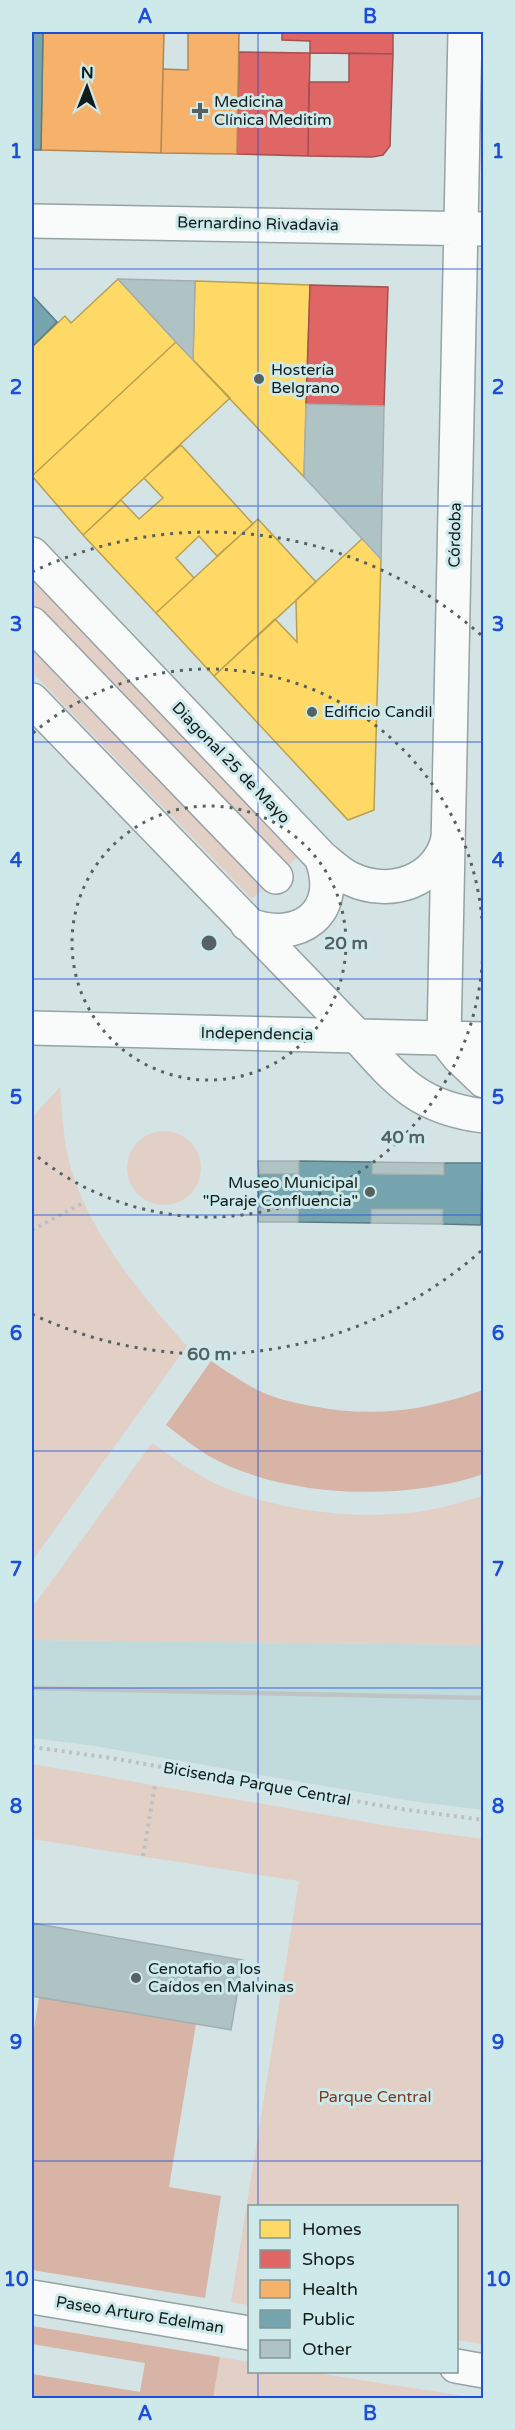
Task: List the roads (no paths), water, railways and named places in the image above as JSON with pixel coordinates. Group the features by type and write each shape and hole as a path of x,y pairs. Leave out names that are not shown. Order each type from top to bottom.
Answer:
{"street":[{"name":"Córdoba","path":"444,1038 448,839 472,228 465,32"},
{"name":"Bernardino Rivadavia","path":"32,220 472,228"},
{"name":"Diagonal 25 de Mayo","path":"32,554 321,856 350,878 365,884 383,886 418,880 439,862 448,839"},
{"path":"32,624 276,877"},
{"path":"32,700 404,1086 423,1099 444,1108 483,1116"},
{"path":"247,924 275,932 292,930 308,922 319,911 327,897 327,876 321,856"},
{"name":"Independencia","path":"32,1028 483,1039"},
{"path":"444,1038 483,1081"},
{"name":"Paseo Arturo Edelman","path":"32,2297 248,2333"},
{"path":"458,2366 483,2371"}],"railway":[{"path":"32,1688 484,1698"}],"place":[{"name":"Medicina Clínica Meditim","path":"200,111"},
{"name":"Hostería Belgrano","path":"259,379"},
{"name":"Edificio Candil","path":"312,712"},
{"name":"Museo Municipal \"Paraje Confluencia\"","path":"370,1192"},
{"name":"Cenotafio a los Caídos en Malvinas","path":"136,1978"}],"park label":[{"name":"Parque Central","path":"375,2097"}]}
